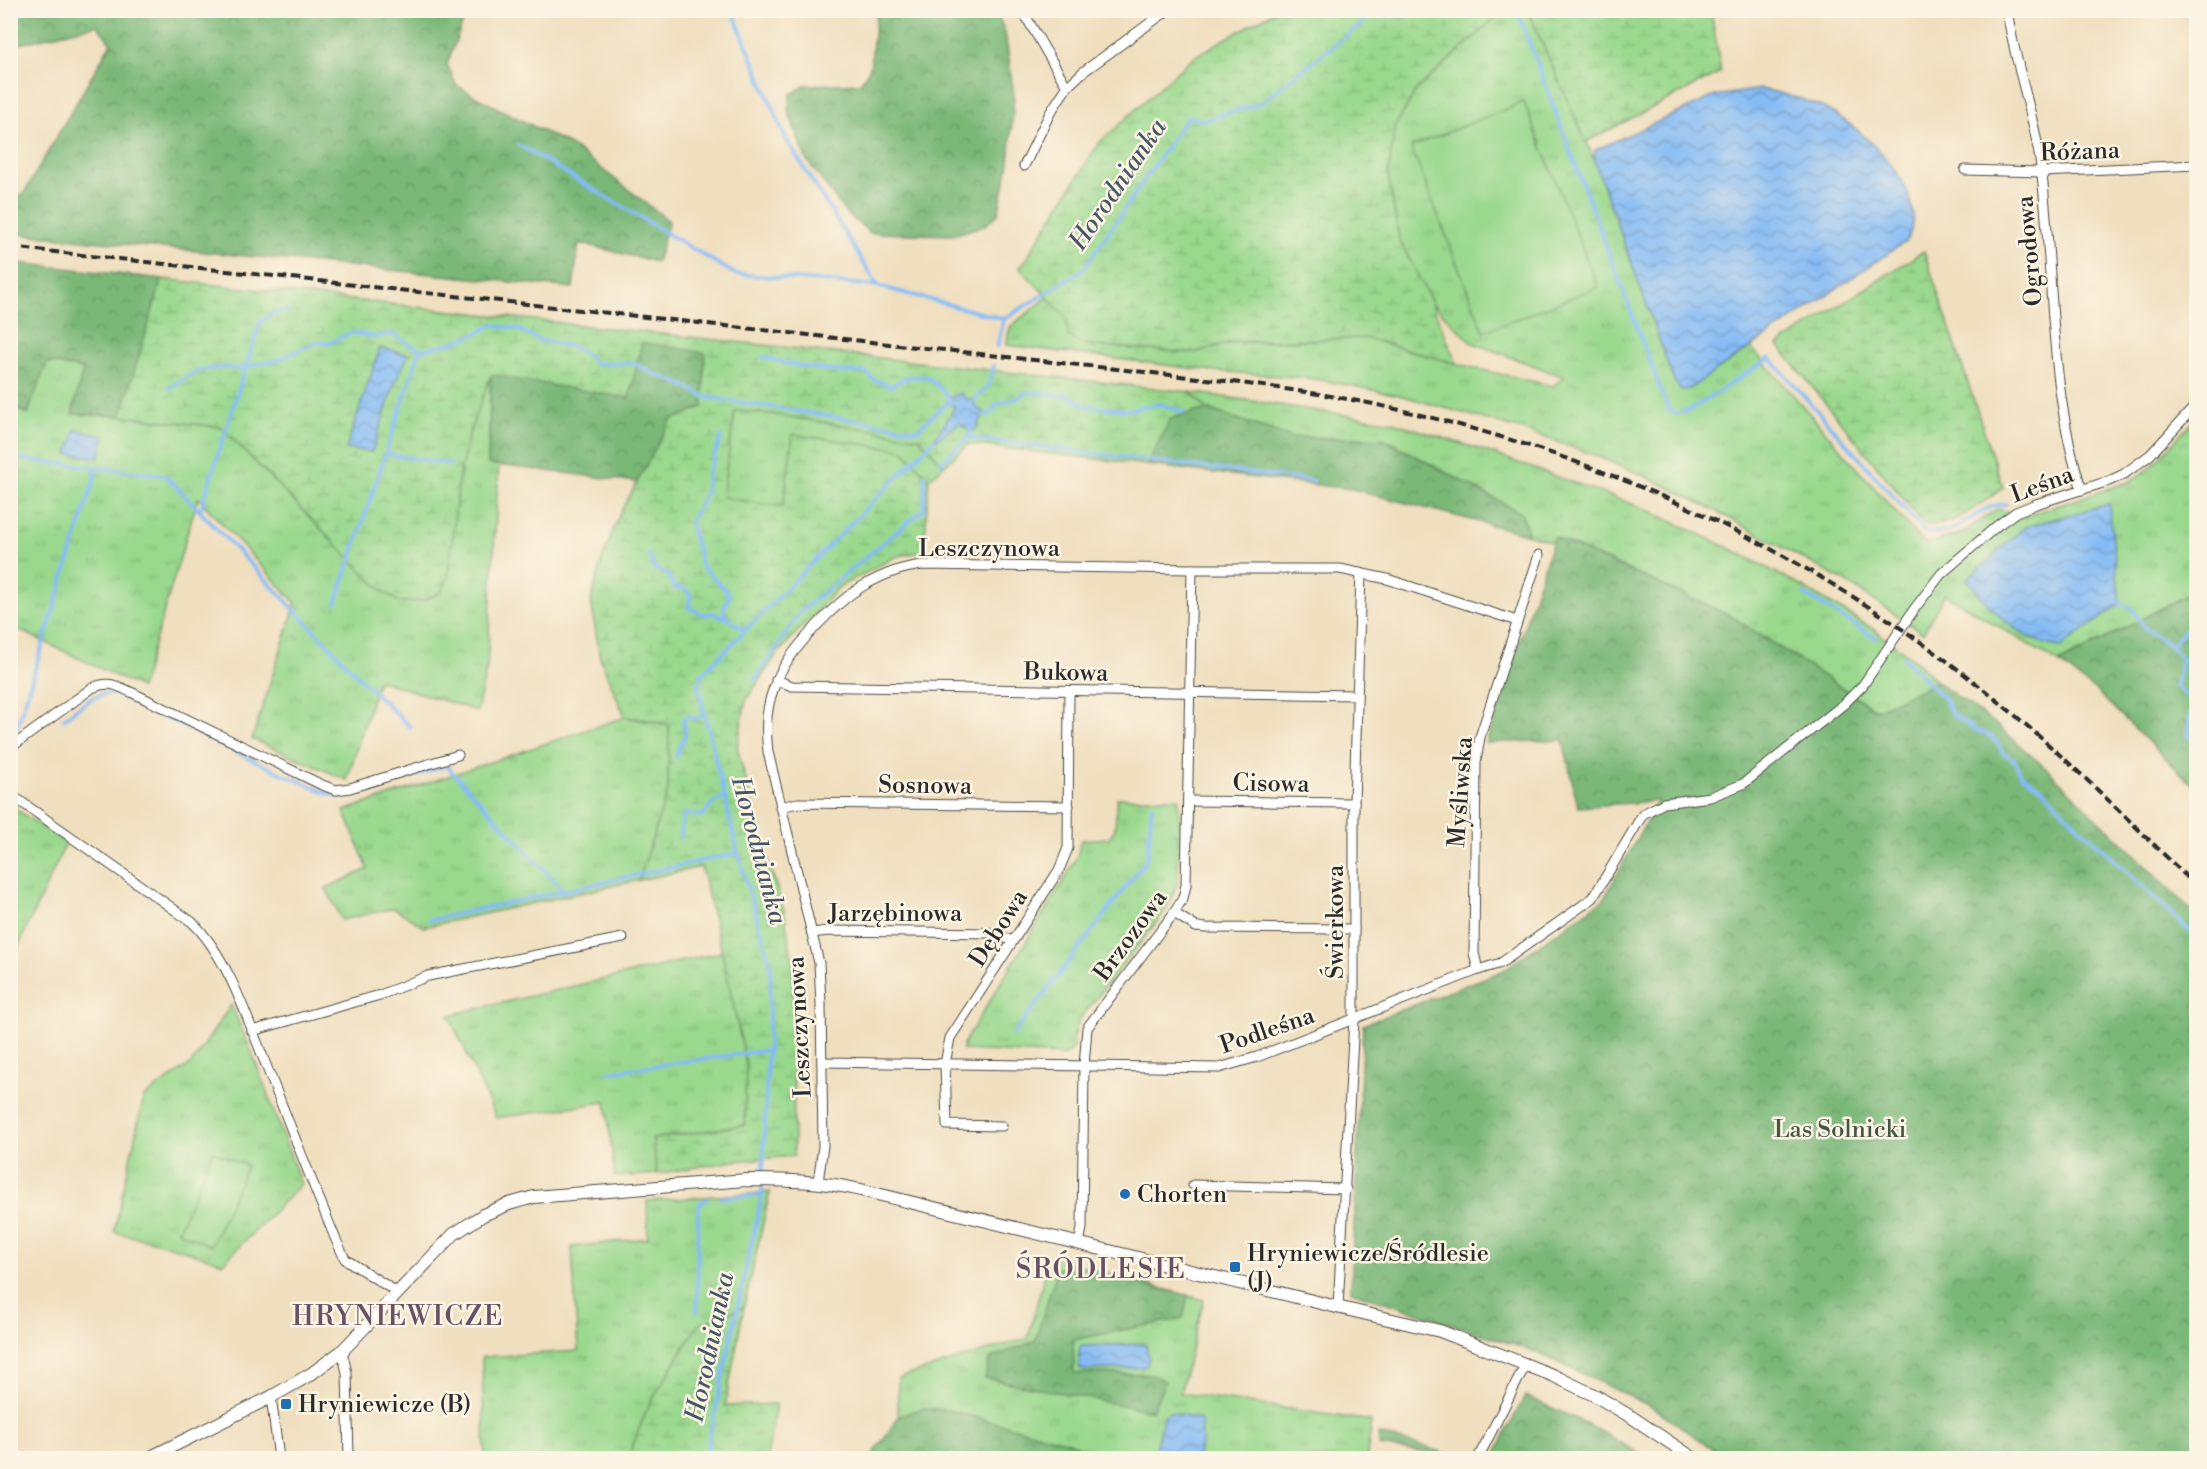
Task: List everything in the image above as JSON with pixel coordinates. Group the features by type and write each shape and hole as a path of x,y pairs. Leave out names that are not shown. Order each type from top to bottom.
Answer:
{"street":[{"path":"1022,10 1066,87"},
{"path":"1024,166 1050,113 1066,87 1168,10"},
{"name":"Ogrodowa","path":"2007,10 2011,39 2022,75 2042,172 2062,413 2071,457 2082,490"},
{"name":"Różana","path":"1965,170 2042,172 2196,165"},
{"name":"Leśna","path":"1643,814 1664,803 1710,797 1743,784 1844,704 1863,685 1941,574 1998,525 2016,512 2109,481 2137,466 2196,405"},
{"name":"Myśliwska","path":"1478,970 1474,953 1476,762 1480,737 1539,555"},
{"name":"Leszczynowa","path":"818,1182 823,1146 819,963 780,807 765,726 768,704 776,680 783,666 802,641 861,587 890,572 912,566 1340,568 1361,573"},
{"name":"Brzozowa","path":"1079,1244 1082,1228 1084,1066 1087,1028 1174,913 1183,898 1186,885 1192,569"},
{"path":"1361,573 1388,579 1517,621"},
{"name":"Świerkowa","path":"1338,1307 1354,1020 1354,803 1361,573"},
{"name":"Bukowa","path":"776,680 792,686 1356,695"},
{"path":"10,748 102,683 112,684 336,790 350,788 458,755"},
{"name":"Dębowa","path":"1002,1126 947,1125 945,1064 950,1038 1059,870 1068,848 1069,692"},
{"path":"10,794 192,922 205,934 217,951 252,1031 345,1258 398,1293"},
{"name":"Cisowa","path":"1188,801 1354,803"},
{"name":"Sosnowa","path":"780,807 798,803 1069,806"},
{"name":"Podleśna","path":"822,1062 1219,1068 1257,1057 1501,963 1593,898 1643,814"},
{"path":"1174,913 1196,927 1206,928 1354,929"},
{"name":"Jarzębinowa","path":"812,933 828,931 994,933 1012,941"},
{"path":"252,1031 380,995 428,976 623,938"},
{"path":"149,1458 271,1397 311,1374 342,1351 454,1234 483,1215 534,1197 746,1180 776,1180 818,1182 883,1195 1338,1307 1429,1327 1526,1364 1596,1396 1693,1458"},
{"path":"1193,1185 1346,1189"},
{"path":"342,1351 347,1373 349,1458"},
{"path":"1478,1458 1526,1364"},
{"path":"271,1397 279,1458"}],"green space":[{"path":"883,10 995,11 1005,31 1014,96 1009,164 998,214 985,225 953,235 871,233 846,213 806,159 788,111 791,94 806,85 860,83 870,68 876,17"},
{"path":"10,11 475,11 463,22 447,64 456,85 572,146 669,221 657,262 579,243 573,288 11,233 11,197 23,195 111,43 97,25 11,46"},
{"path":"1275,11 1503,11 1417,89 1395,126 1388,175 1399,239 1432,303 1457,364 1366,338 1232,342 1192,353 1084,345 1068,336 1067,318 1020,268 1099,143 1193,57"},
{"path":"1503,11 1528,11 1594,159 1674,381 1689,389 1751,347 1916,535 1927,544 1960,534 1997,509 2026,516 2129,482 2151,467 2196,418 2196,590 2059,663 1945,594 1923,633 1846,582 1716,511 1656,481 1591,454 1526,431 1399,395 1310,378 1213,371 1006,345 1010,327 1083,270 1084,345 1192,353 1231,343 1366,338 1457,364 1553,386 1564,377 1471,342 1432,303 1399,239 1388,175 1395,126 1417,89"},
{"path":"1528,11 1711,11 1721,72 1586,142"},
{"path":"1524,102 1598,287 1484,332 1411,147"},
{"path":"1924,251 2003,488 1966,514 1935,525 1924,524 1778,345"},
{"path":"10,262 162,279 121,416 72,414 83,369 47,362 28,413 11,406"},
{"path":"162,279 1190,392 1207,409 1171,418 1147,465 969,444 944,466 920,438 772,414 735,411 722,497 783,507 793,434 903,450 929,479 924,551 895,557 839,587 777,654 746,700 737,747 762,841 784,911 793,963 794,1156 734,1161 657,1174 653,1139 745,1125 746,1063 701,867 639,880 668,791 669,725 625,717 600,658 591,601 602,559 619,515 671,420 703,407 705,353 642,342 629,398 491,375 469,433 459,477 448,577 440,593 422,601 399,602 379,588 221,427 121,416"},
{"path":"642,341 705,353 703,407 671,420 637,482 488,464 491,374 629,398"},
{"path":"46,362 84,369 73,414 121,416 221,427 379,588 399,602 422,601 440,593 448,577 459,477 469,433 491,374 488,464 499,465 487,666 477,711 378,680 347,780 252,739 296,603 198,498 141,688 11,626 10,407 28,413"},
{"path":"1190,392 1393,422 1491,453 1646,509 1792,581 1870,627 1914,659 1937,682 1876,710 1729,615 1554,538 1553,542 1529,535 1521,513 1384,439 1291,437 1207,409"},
{"path":"1207,409 1291,437 1384,439 1521,513 1529,535 1352,489 1147,465 1171,418"},
{"path":"735,411 772,414 920,438 944,466 929,479 903,450 794,435 783,508 721,497"},
{"name":"Las Solnicki","path":"1554,537 1729,615 1876,710 1937,682 1993,722 2049,771 2196,915 2196,1458 1726,1458 1654,1408 1536,1352 1351,1291 1363,1025 1502,971 1603,900 1658,801 1578,807 1563,740 1486,743"},
{"path":"2196,590 2196,788 2096,691 2059,663"},
{"path":"625,717 669,725 668,791 639,880 424,927 394,908 342,920 326,888 368,869 344,811"},
{"path":"1117,798 1179,798 1178,883 1166,910 1079,1020 1073,1049 1066,1055 963,1050 963,1044 1066,877 1077,856 1081,840 1109,838 1115,829"},
{"path":"11,806 66,843 11,962"},
{"path":"722,952 746,1063 745,1125 653,1139 657,1174 615,1177 606,1102 496,1118 449,1015"},
{"path":"231,1005 251,1050 301,1184 223,1263 164,1244 114,1232 144,1097 192,1063"},
{"path":"213,1151 247,1166 211,1246 178,1231"},
{"path":"770,1192 744,1307 698,1325 648,1406 628,1458 485,1458 482,1357 578,1351 572,1247 648,1238 647,1201"},
{"path":"1049,1257 1204,1300 1180,1393 1371,1421 1367,1458 1100,1458 1069,1442 923,1408 898,1417 898,1378 1028,1338"},
{"path":"1058,1268 1188,1295 1183,1318 1073,1340 1074,1373 1150,1374 1165,1381 1152,1411 985,1378 990,1358 1035,1341"},
{"path":"744,1307 725,1406 776,1404 767,1458 628,1458 648,1406 698,1325"},
{"path":"1525,1396 1588,1424 1647,1458 1493,1458"},
{"path":"923,1408 948,1410 1069,1442 1100,1458 871,1458 898,1417"},
{"path":"1378,1434 1460,1457 1425,1458 1426,1453 1379,1446"}],"water":[{"path":"1761,89 1819,106 1835,114 1865,137 1880,152 1905,188 1912,207 1912,225 1905,242 1689,389 1681,390 1674,381 1594,159 1595,150 1715,96"},
{"path":"380,348 409,354 394,385 372,452 346,449"},
{"path":"961,393 967,400 976,398 974,406 989,415 981,418 977,428 971,432 960,423 932,443 955,406 946,404 948,399"},
{"path":"75,430 105,436 99,458 68,454"},
{"path":"2109,504 2120,604 2061,647 2033,639 2020,632 1996,613 1967,579 2025,527"},
{"path":"1143,1344 1146,1346 1149,1358 1147,1365 1142,1368 1082,1370 1079,1367 1081,1346"},
{"path":"1170,1412 1201,1421 1202,1441 1197,1458 1159,1457 1155,1449 1164,1415"}],"waterway":[{"path":"732,10 786,139 878,286 1004,319"},
{"name":"Horodnianka","path":"997,347 1004,319 1083,270 1185,120 1190,117 1203,120 1259,104 1379,10"},
{"path":"1517,10 1668,409 1676,414 1692,409 1770,358 1925,532 1949,531 1987,509 2006,504"},
{"path":"519,145 735,274 878,286"},
{"path":"200,511 260,322 273,313 287,310"},
{"path":"169,388 199,370 226,367 235,369 278,360 316,342 330,343 347,334 356,333 375,337 392,334 420,350 458,341 492,325 518,329 539,340 574,347 590,357 595,364 634,363 706,397 917,430 946,404 951,403"},
{"path":"336,603 420,350"},
{"path":"762,357 814,368 866,372 874,380 891,386 907,377 928,377 950,401"},
{"name":"Horodnianka","path":"973,401 989,385 994,365"},
{"path":"984,415 989,415 998,404 1018,398 1027,392 1069,396 1084,405 1105,408 1126,410 1160,404 1184,412"},
{"path":"941,462 968,438 972,429"},
{"path":"721,437 708,473 706,493 690,522 702,567 727,591 729,597 724,607 725,617 745,630"},
{"path":"968,438 1314,481"},
{"name":"Horodnianka","path":"705,1458 762,1195 771,966 738,853 698,686 702,674 934,440"},
{"path":"385,454 451,464"},
{"path":"10,458 167,477 410,727"},
{"path":"17,727 98,467"},
{"path":"755,680 800,612 924,509 925,475"},
{"path":"649,555 654,568 668,575 674,588 683,588 691,595 688,607 705,615 712,613 725,617"},
{"path":"1804,594 1876,638"},
{"path":"2118,602 2131,608 2146,629 2171,646 2182,659 2176,687 2196,699"},
{"path":"2171,646 2183,633 2196,625"},
{"path":"1903,657 1945,700 1952,714 1977,731 1988,734 1999,745 2002,752 2015,761 2021,775 2043,789 2069,817 2196,937"},
{"path":"63,719 95,697 102,694 117,694 276,771 327,793 343,797 446,765 564,891"},
{"path":"2196,705 2190,717 2188,735 2196,743"},
{"path":"676,757 685,733 683,720 688,716 695,719 705,715"},
{"path":"680,838 683,816 688,813 696,816 703,815 712,804 724,797"},
{"path":"1013,1035 1147,859 1152,805"},
{"path":"430,920 738,853"},
{"path":"608,1072 769,1050"},
{"path":"721,1198 762,1195"},
{"path":"697,1312 698,1215 700,1203 707,1199"}],"railway":[{"path":"10,247 1225,381 1363,402 1483,432 1557,455 1629,482 1700,513 1769,548 1901,628 1964,674 2025,724 2083,776 2196,886"}],"place":[{"name":"Chorten","path":"1125,1194"},
{"name":"Hryniewicze/Śródlesie (J)","path":"1235,1267"},
{"name":"Hryniewicze (B)","path":"286,1404"}],"district":[{"name":"ŚRÓDLESIE","path":"1101,1269"},
{"name":"HRYNIEWICZE","path":"398,1316"}]}
